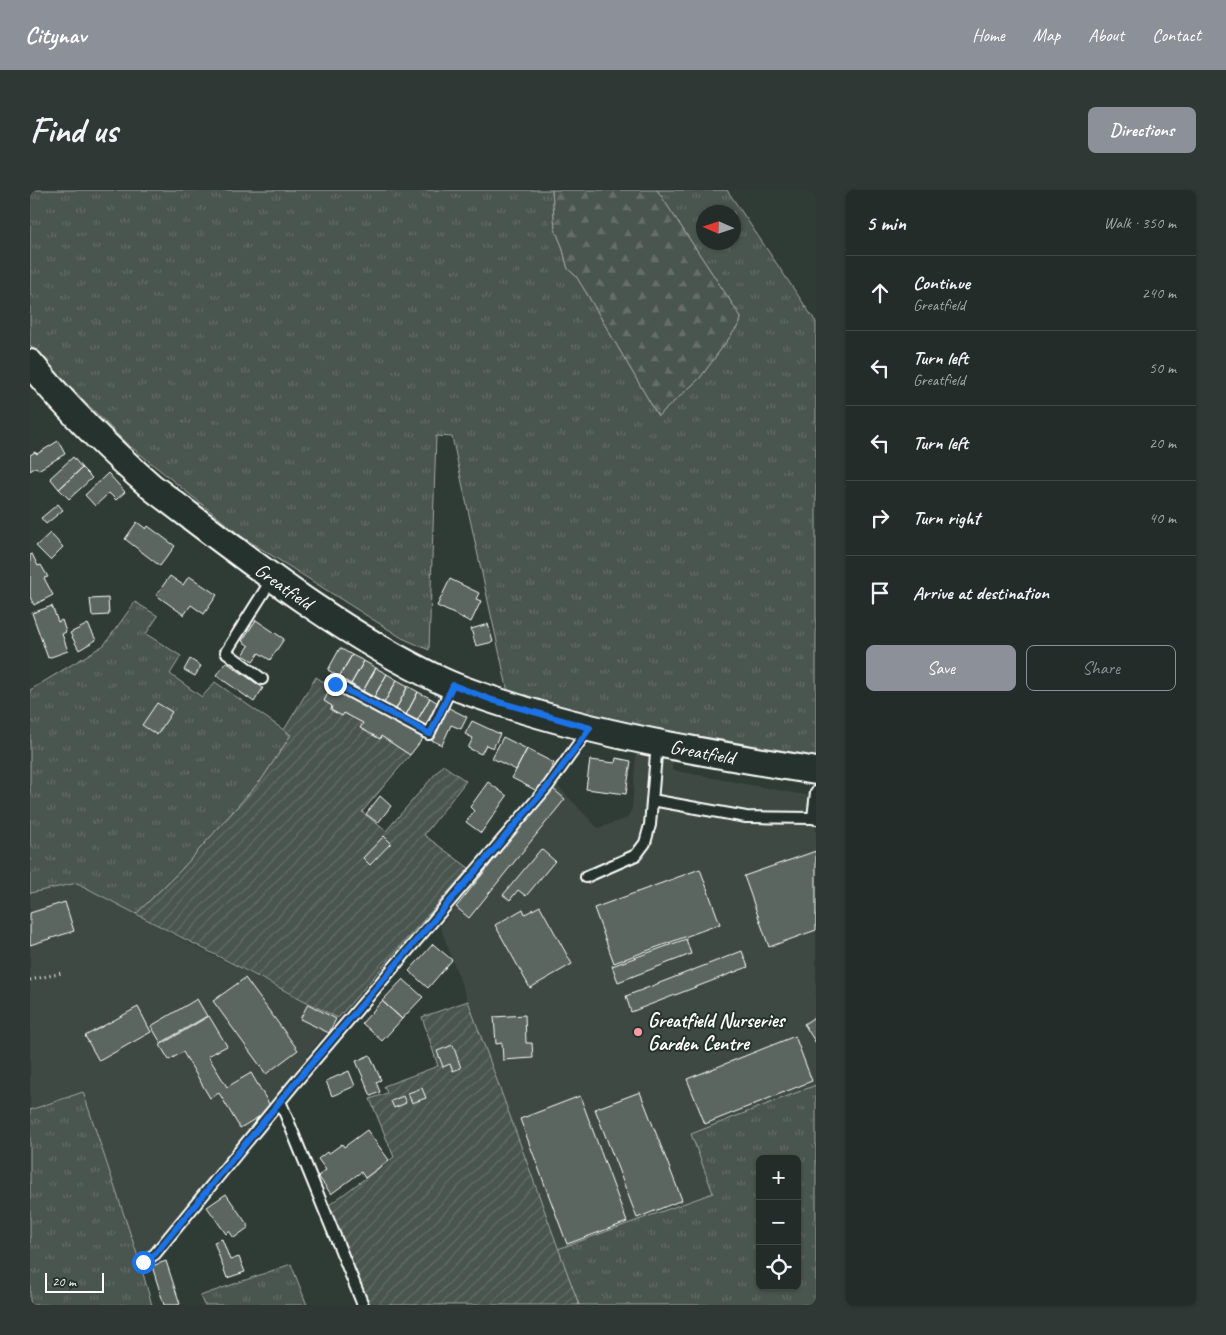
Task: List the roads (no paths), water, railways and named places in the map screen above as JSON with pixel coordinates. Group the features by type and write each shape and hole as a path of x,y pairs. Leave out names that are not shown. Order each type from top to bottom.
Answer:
{"street":[{"name":"Greatfield","path":"30,363 64,402 131,469 153,488 312,607 362,638 453,685 508,705 590,728 816,771"}],"lane":[{"path":"262,678 226,652 273,578"},
{"path":"335,684 430,734 453,685"},
{"path":"143,1262 155,1254 280,1101 548,786 590,728"},
{"path":"586,877 636,855 645,843 650,825 657,742"},
{"path":"652,800 746,817 815,818 816,792"},
{"path":"280,1101 363,1305"}],"place":[{"name":"Greatfield Nurseries Garden Centre","path":"638,1032"}]}
